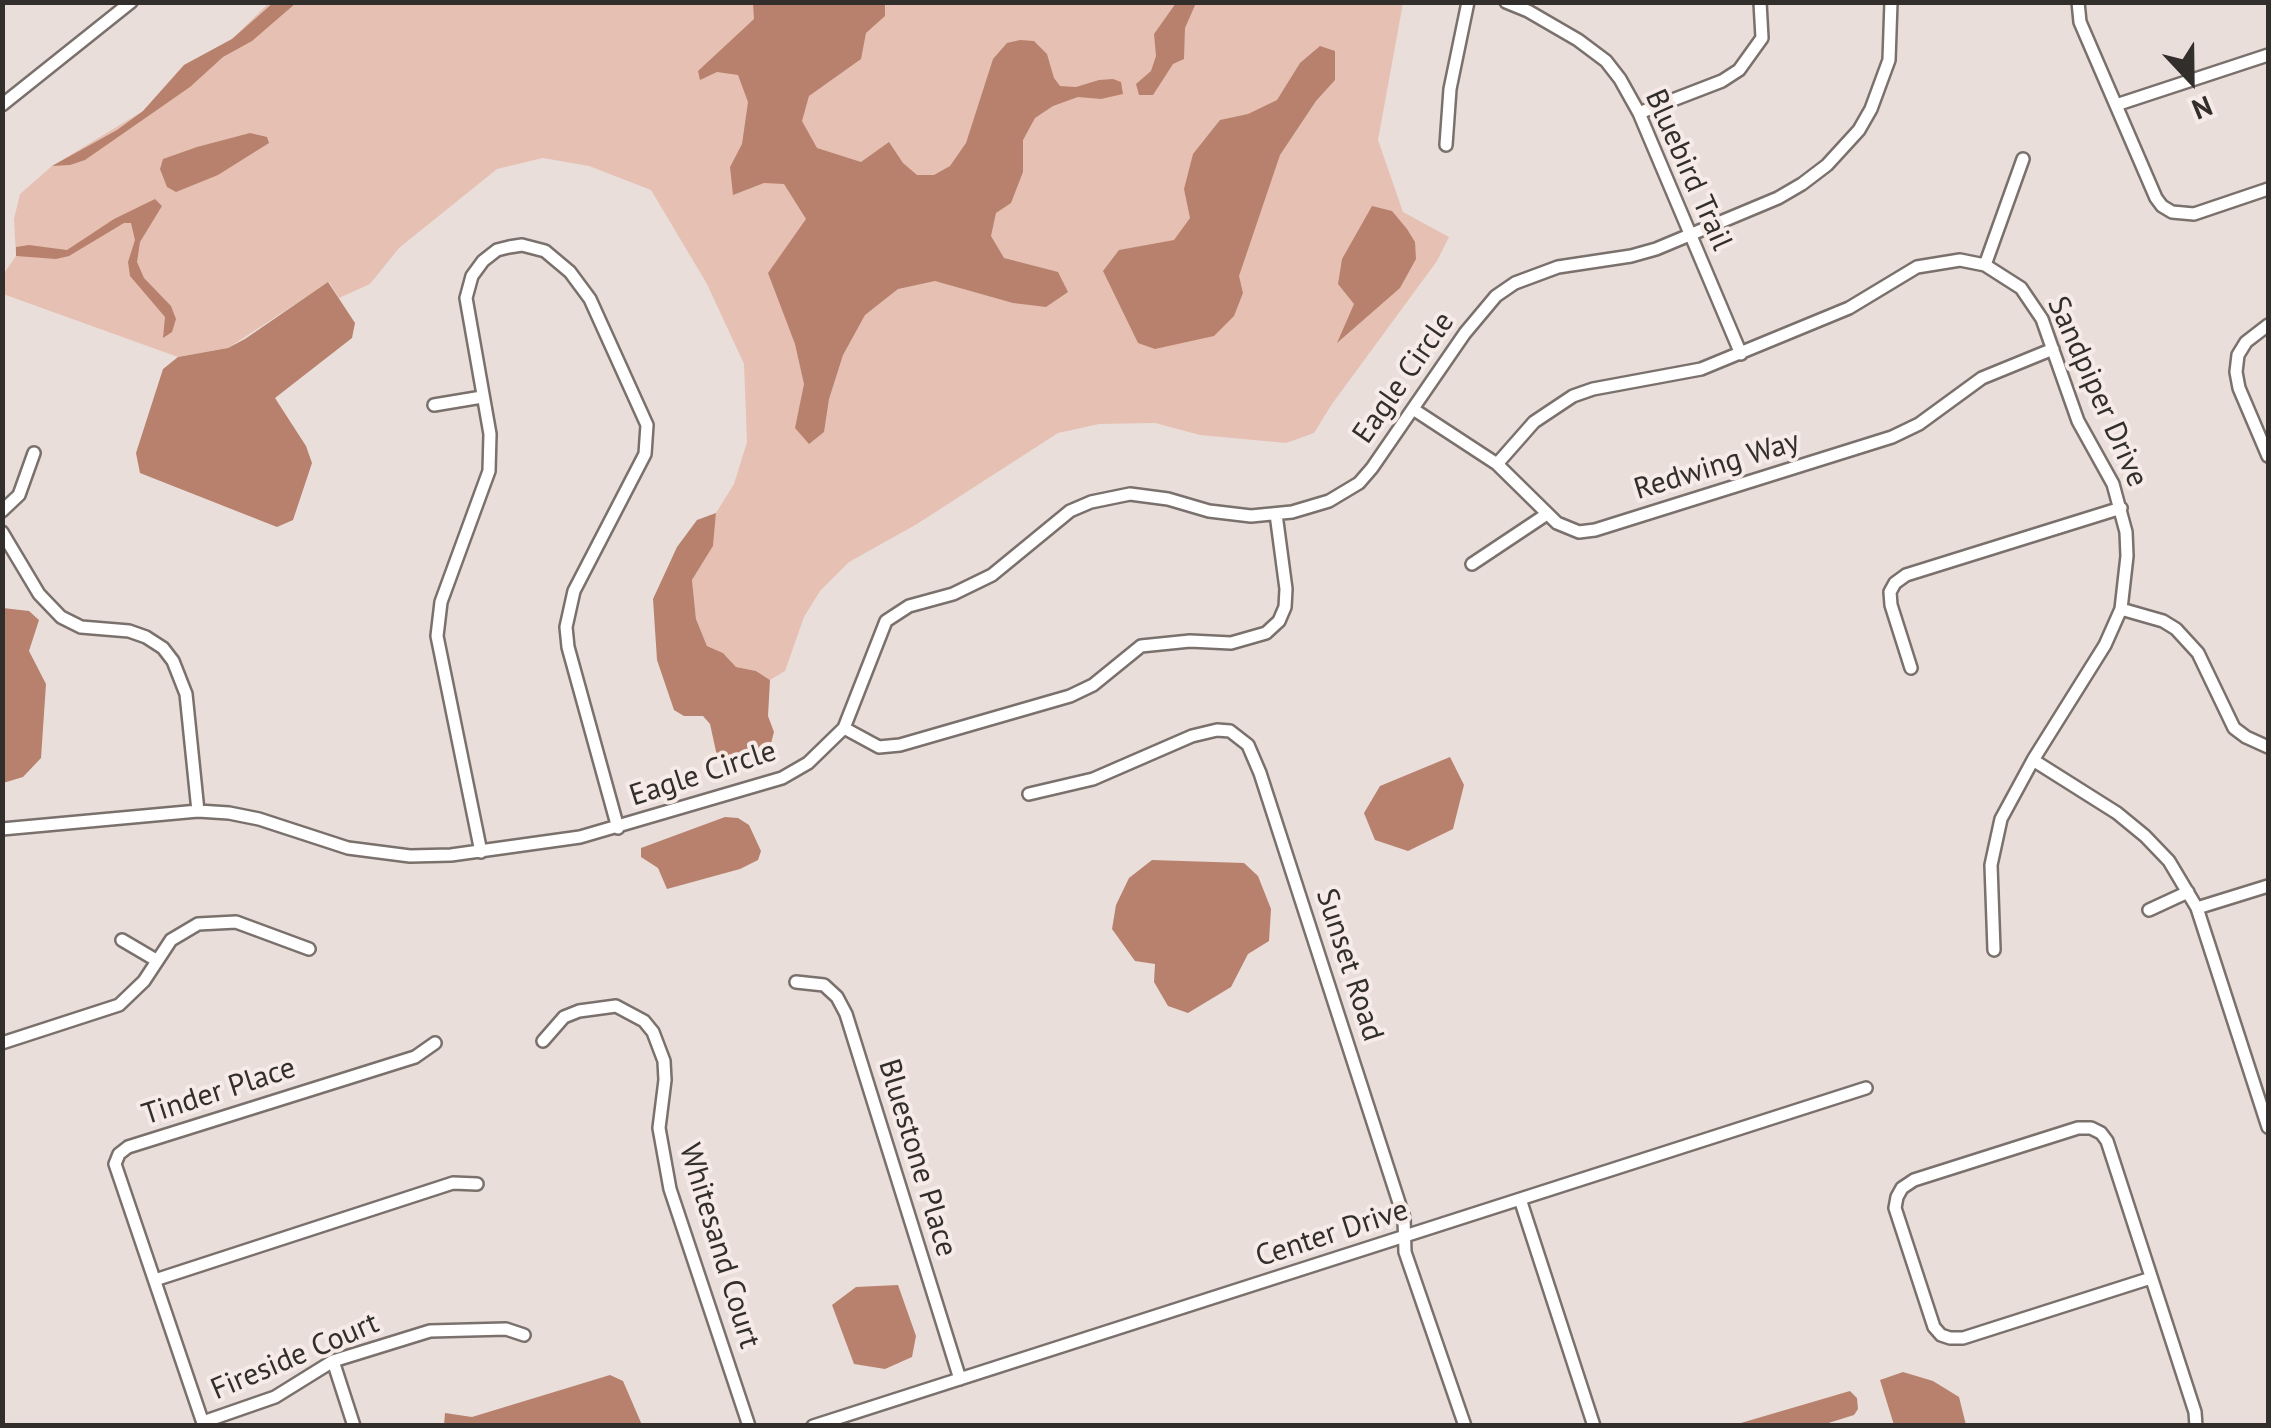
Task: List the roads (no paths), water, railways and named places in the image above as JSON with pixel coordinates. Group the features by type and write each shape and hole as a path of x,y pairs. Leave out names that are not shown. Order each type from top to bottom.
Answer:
{"street":[{"path":"2,105 131,2"},
{"path":"1446,144 1450,90 1468,2"},
{"name":"Bluebird Trail","path":"1506,2 1552,24 1606,62 1639,113 1742,354"},
{"path":"1639,113 1722,81 1739,70 1762,38 1760,2"},
{"name":"Eagle Circle","path":"2,829 198,812 259,819 323,842 386,854 451,855 537,845 618,828 782,778 808,763 844,728 886,621 910,606 953,594 992,575 1070,511 1130,494 1229,514 1276,514 1330,501 1358,482 1473,323 1496,296 1515,283 1558,267 1631,256 1689,236 1802,184 1827,166 1872,109 1882,84 1892,33 1891,2"},
{"path":"2078,2 2080,22 2156,198 2172,212 2194,214 2268,189"},
{"path":"2116,104 2268,55"},
{"path":"1497,464 1534,422 1573,396 1593,389 1675,376 1742,354 1849,308 1918,267 1960,260 1985,265 2023,159"},
{"path":"481,852 437,636 441,602 488,471 490,434 466,298 472,276 497,250 522,245 555,257 590,299 647,425 645,454 574,591 566,628 568,648 618,828"},
{"name":"Sandpiper Drive","path":"1985,265 2006,276 2032,301 2078,421 2121,508 2127,556 2121,608 2105,645 2032,760 2002,819 1991,865 1994,950"},
{"path":"2268,325 2246,342 2238,355 2236,372 2268,456"},
{"name":"Redwing Way","path":"1413,408 1497,464 1547,514 1579,532 1892,437 1919,424 1982,378 2053,350"},
{"path":"434,405 482,397"},
{"path":"2,510 20,496 34,453"},
{"path":"1911,668 1890,605 1895,583 1906,575 2121,508"},
{"path":"844,728 879,747 900,745 1070,696 1092,685 1141,646 1190,641 1232,643 1266,633 1280,621 1286,589 1276,514"},
{"path":"1472,564 1547,514"},
{"path":"2,532 39,594 61,617 81,627 129,631 146,637 173,660 186,694 198,812"},
{"path":"2121,608 2176,629 2198,654 2234,728 2268,747"},
{"name":"Sunset Road","path":"1029,794 1093,778 1192,736 1217,730 1230,731 1248,745 1404,1218 1406,1252 1466,1426"},
{"path":"2032,760 2117,813 2169,861 2197,908 2268,1126"},
{"path":"2197,908 2268,886"},
{"path":"2150,910 2188,892"},
{"path":"3,1039 119,1005 133,995 171,940 184,930 216,921 236,922 309,949"},
{"path":"122,940 156,960"},
{"name":"Bluestone Place","path":"796,982 824,985 837,997 846,1014 960,1379"},
{"name":"Whitesand Court","path":"543,1041 564,1017 616,1006 644,1021 653,1032 664,1060 660,1128 670,1189 748,1426"},
{"name":"Tinder Place","path":"204,1424 115,1164 119,1154 415,1057 435,1043"},
{"name":"Center Drive","path":"813,1426 1866,1088"},
{"path":"2151,1278 1962,1338 1940,1335 1895,1208 1897,1197 1914,1180 2078,1128 2092,1128 2107,1141 2195,1412 2196,1426"},
{"path":"155,1280 453,1183 477,1184"},
{"path":"1520,1200 1594,1426"},
{"name":"Fireside Court","path":"204,1424 274,1397 334,1361 430,1331 506,1330 524,1335"},
{"path":"334,1361 354,1426"}]}
